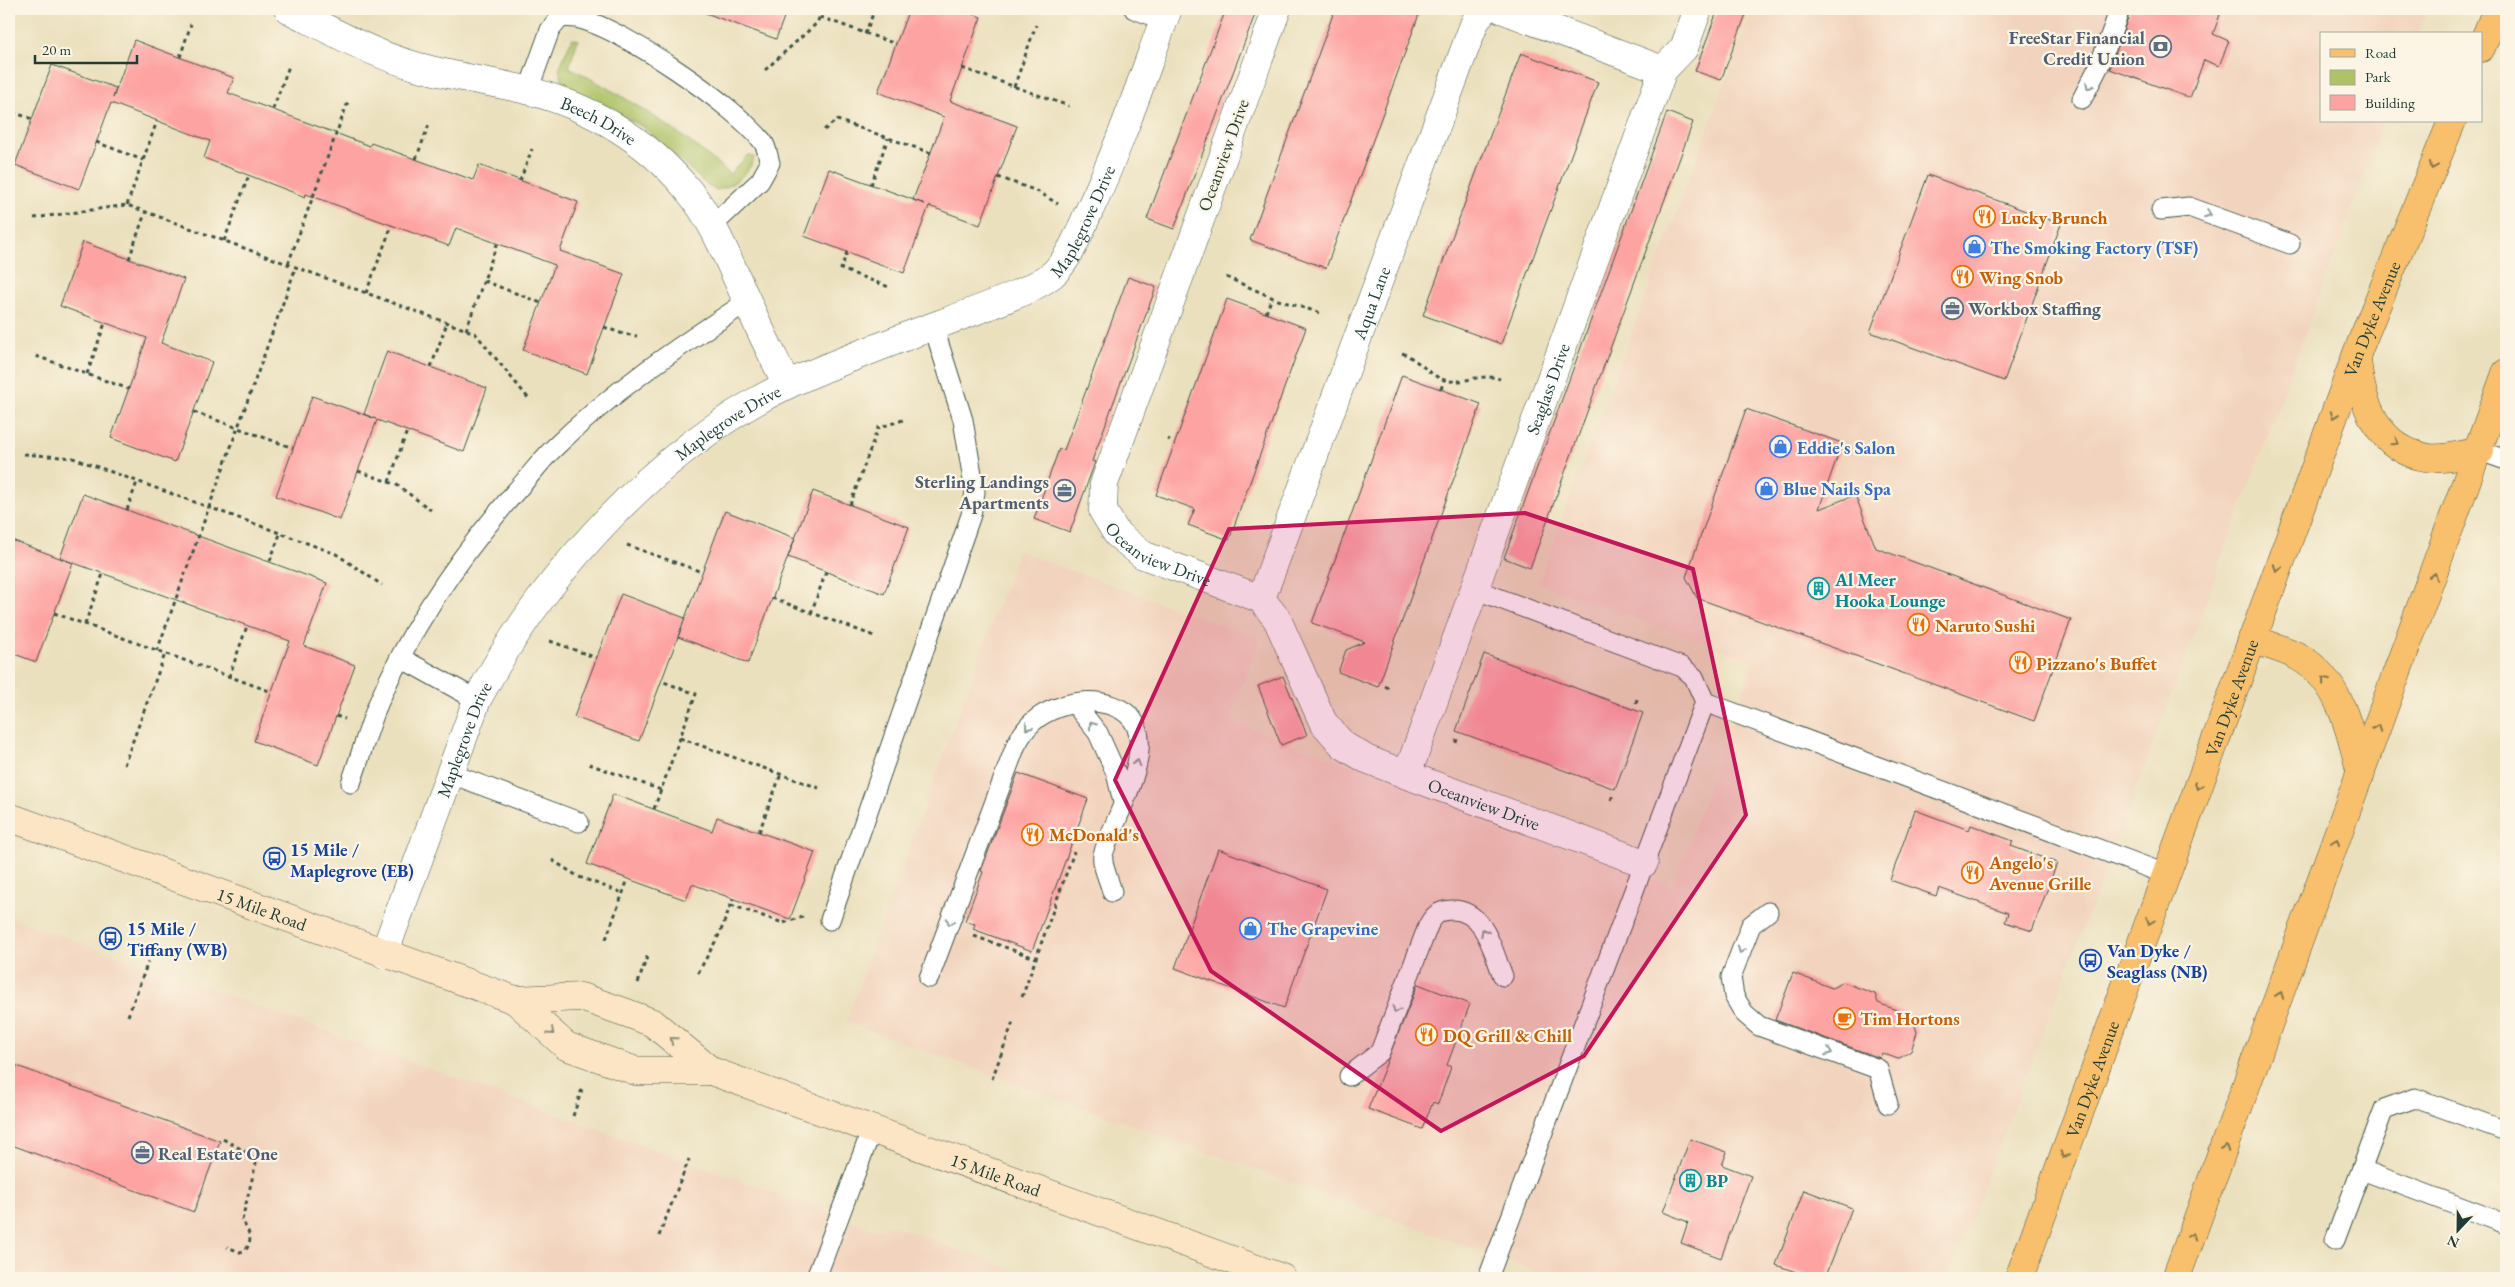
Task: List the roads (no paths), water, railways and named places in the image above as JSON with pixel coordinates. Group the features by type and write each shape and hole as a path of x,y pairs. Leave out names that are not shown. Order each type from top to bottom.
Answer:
{"main road":[{"path":"2482,46 2497,9"},
{"name":"Van Dyke Avenue","path":"2019,1278 2168,875 2357,353 2452,122"},
{"path":"2357,353 2359,383 2365,404 2375,424 2390,440 2409,452 2430,458 2448,458 2480,450"},
{"path":"2176,1278 2480,450 2506,373"},
{"path":"2252,639 2298,657 2316,669 2328,682 2349,726 2361,774"},
{"name":"15 Mile Road","path":"9,817 515,1000 581,997 627,1013 653,1023 711,1071 1282,1278"},
{"name":"15 Mile Road","path":"515,1000 566,1046 636,1071 711,1071"}],"street":[{"name":"Beech Drive","path":"288,9 373,52 438,72 528,90 571,105 613,124 655,154 689,190 712,226 787,385"},
{"name":"Oceanview Drive","path":"1277,9 1104,484 1103,511 1117,534 1143,555 1261,599 1277,619 1323,722 1343,745 1366,759 1644,863"},
{"name":"Aqua Lane","path":"1261,599 1470,36 1484,9"},
{"path":"1501,9 1663,70"},
{"name":"Seaglass Drive","path":"1407,775 1663,70 1684,48 1698,9"},
{"name":"Maplegrove Drive","path":"384,954 477,700 497,662 523,622 562,572 617,512 679,452 712,429 787,385 933,325 1021,292 1037,285 1056,272 1074,244 1105,177 1166,14"}],"lane":[{"path":"1134,9 1166,14"},
{"path":"2082,99 2099,66 2120,9"},
{"path":"528,90 550,30 561,17 580,19 620,36 666,64 722,104 764,143 770,163 760,180 712,226"},
{"path":"2161,210 2188,207 2290,244"},
{"path":"352,783 378,705 401,658 439,590 489,521 552,451 629,384 747,302"},
{"path":"830,920 973,508 975,492 963,420 933,325"},
{"path":"2480,450 2506,460"},
{"path":"1474,589 1682,666 1694,677 1704,702 1488,1278"},
{"path":"401,658 477,700"},
{"path":"929,978 1020,738 1033,720 1044,712 1074,703 1095,701 1128,714 1140,736 1141,748 1102,858 1112,892"},
{"path":"1704,702 2168,875"},
{"path":"1074,703 1098,733 1116,773 1123,802"},
{"path":"449,773 579,822"},
{"path":"1349,1076 1380,1052 1428,926 1432,917 1438,913 1456,910 1471,916 1478,922 1485,931 1504,976"},
{"path":"1768,912 1751,925 1731,977 1734,996 1744,1013 1758,1026 1878,1070 1888,1104"},
{"path":"2335,1240 2384,1109 2416,1098 2506,1131"},
{"path":"816,1278 872,1129"},
{"path":"2362,1170 2506,1224"}],"place":[{"name":"FreeStar Financial Credit Union","path":"2161,47"},
{"name":"Lucky Brunch","path":"1985,217"},
{"name":"The Smoking Factory (TSF)","path":"1974,247"},
{"name":"Wing Snob","path":"1963,277"},
{"name":"Workbox Staffing","path":"1952,308"},
{"name":"Eddie's Salon","path":"1781,447"},
{"name":"Blue Nails Spa","path":"1767,488"},
{"name":"Sterling Landings Apartments","path":"1065,491"},
{"name":"Al Meer Hooka Lounge","path":"1819,589"},
{"name":"Naruto Sushi","path":"1919,625"},
{"name":"Pizzano's Buffet","path":"2020,663"},
{"name":"McDonald's","path":"1033,834"},
{"name":"15 Mile / Maplegrove (EB)","path":"274,859"},
{"name":"Angelo's Avenue Grille","path":"1973,872"},
{"name":"The Grapevine","path":"1251,928"},
{"name":"15 Mile / Tiffany (WB)","path":"111,938"},
{"name":"Van Dyke / Seaglass (NB)","path":"2091,960"},
{"name":"Tim Hortons","path":"1844,1018"},
{"name":"DQ Grill & Chill","path":"1427,1035"},
{"name":"Real Estate One","path":"142,1153"},
{"name":"BP","path":"1690,1180"}]}
